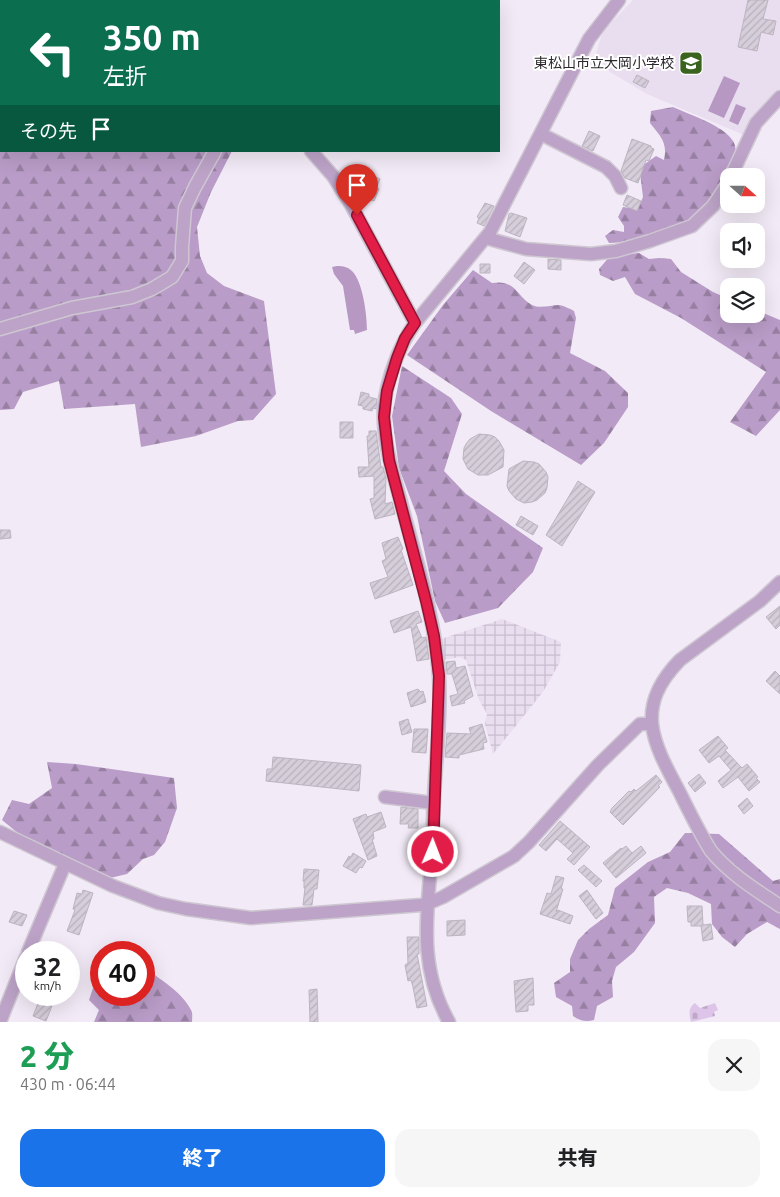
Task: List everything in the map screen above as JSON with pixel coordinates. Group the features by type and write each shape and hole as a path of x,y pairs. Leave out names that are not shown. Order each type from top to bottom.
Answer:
{"street":[{"path":"449,1022 442,1009 430,971 426,941 427,904 433,852 433,803 439,676 434,636 389,460 384,417 387,391 405,338 475,248 486,238 589,39 619,0"},
{"path":"735,168 756,123 780,97"},
{"path":"541,134 606,167 615,176 621,188"},
{"path":"0,329 72,308 132,297 152,289 172,277 182,262 185,208 214,152"},
{"path":"312,152 333,176 350,203 415,323"},
{"path":"486,238 526,248 591,254 616,251 692,226 714,206 720,196"},
{"path":"780,582 760,601 680,660 669,671 655,698 651,724 660,755 711,852 719,861 754,889 780,906"},
{"path":"0,832 113,886 158,903 216,914 251,918 276,917 427,904 514,856 529,842 598,764 640,724 651,724"},
{"path":"385,797 433,803"},
{"path":"33,941 65,864"},
{"path":"0,1022 15,984"}],"shaded area":[{"name":"東松山市立大岡小学校","path":"633,0 780,0 780,90 757,111 744,135 647,94 610,72 596,54 601,37 609,25"},
{"path":"724,76 740,83 724,118 708,111"},
{"path":"736,104 746,108 738,125 729,121"},
{"path":"332,267 345,267 356,276 362,291 367,330 355,334 354,330 350,330 343,286 334,274"},
{"path":"502,619 561,642 560,662 543,692 493,754 485,724 487,714 479,700 466,660 460,657 443,660 441,639"}],"green space":[{"path":"673,107 714,125 733,141 735,155 729,168 720,168 720,186 716,193 698,215 691,220 671,230 609,243 605,236 613,230 624,232 624,226 618,217 623,207 638,209 643,197 640,173 642,166 656,156 664,160 664,144 650,123 651,111"},
{"path":"0,152 231,152 211,192 197,227 200,256 207,273 224,286 264,301 276,394 253,420 238,421 196,436 141,447 135,404 64,409 59,381 23,392 14,409 0,410"},
{"path":"639,253 649,259 671,259 681,272 720,295 720,323 765,323 765,314 780,320 780,410 756,436 730,422 766,372 681,318 635,294 625,277 613,281 600,275 599,269 610,256"},
{"path":"473,270 492,283 506,283 532,305 542,307 559,305 574,311 576,318 570,353 605,371 628,393 628,407 604,443 581,465 491,411 407,355 443,305"},
{"path":"402,366 451,398 462,414 444,471 466,494 543,548 533,572 498,608 445,623 435,601 417,516 399,468 392,416"},
{"path":"47,762 76,764 174,778 177,808 165,842 154,855 143,859 127,874 110,878 19,834 2,820 12,800 29,804 52,788"},
{"path":"685,833 719,834 773,881 780,879 780,929 767,922 747,934 735,947 722,937 712,924 711,904 688,893 667,888 654,897 655,923 634,952 616,967 612,981 613,997 597,1006 594,1020 583,1021 576,1018 573,1016 572,1006 556,997 554,983 570,972 570,959 578,940 608,915 615,888 648,862 670,852"},
{"path":"155,975 187,1003 192,1011 192,1022 94,1022 99,1010 95,1006 155,1006"},
{"path":"695,1003 700,1008 715,1003 718,1010 714,1012 715,1016 691,1022 690,1011"}],"building":[{"path":"748,0 768,0 763,19 776,21 773,35 761,32 757,51 738,47"},
{"path":"637,75 649,81 645,88 633,82"},
{"path":"589,131 600,136 593,151 582,146"},
{"path":"632,139 654,149 649,161 646,160 638,183 625,178 621,171"},
{"path":"366,173 380,179 376,188 379,189 374,201 358,195"},
{"path":"627,195 641,201 637,211 623,205"},
{"path":"485,203 494,206 484,226 477,223 479,218 477,217"},
{"path":"509,214 527,218 520,237 505,231"},
{"path":"548,259 561,260 561,270 548,269"},
{"path":"524,262 535,270 524,284 514,276"},
{"path":"480,264 490,264 490,273 480,273"},
{"path":"361,392 377,399 376,409 373,408 372,411 363,409 363,406 358,405"},
{"path":"340,422 353,422 353,438 340,438"},
{"path":"369,431 376,431 381,467 383,467 386,478 385,504 392,502 395,514 375,519 370,499 374,498 374,476 359,477 358,467 369,467 367,436 369,436"},
{"path":"479,434 495,437 504,450 503,467 488,475 478,475 468,469 463,459 466,444 470,439"},
{"path":"523,461 539,464 548,477 545,493 537,500 524,503 516,499 507,486 509,469"},
{"path":"578,481 595,492 562,546 546,535"},
{"path":"521,516 538,526 533,535 516,525"},
{"path":"0,530 10,530 11,538 0,539"},
{"path":"398,537 413,585 375,599 370,583 388,577 382,561 386,559 382,543"},
{"path":"780,606 780,625 776,629 766,617"},
{"path":"418,611 422,622 416,624 422,638 426,637 429,659 417,661 411,627 394,633 390,621"},
{"path":"455,661 456,668 465,666 473,696 464,701 465,703 452,706 450,696 458,694 452,674 447,674 446,662"},
{"path":"775,671 780,676 780,694 766,681"},
{"path":"418,689 421,692 423,691 426,702 411,707 407,693"},
{"path":"408,719 412,732 402,735 399,722"},
{"path":"482,724 487,742 483,743 484,749 459,755 459,758 445,757 447,733 471,734 469,728"},
{"path":"414,729 428,729 426,753 412,752"},
{"path":"718,736 728,748 725,750 742,768 747,764 758,777 756,778 760,782 749,791 738,777 723,788 718,781 731,770 719,756 709,763 699,750"},
{"path":"273,757 361,765 359,791 266,781 267,769 272,769"},
{"path":"699,774 706,783 695,792 688,783"},
{"path":"656,775 662,782 658,786 660,787 623,825 610,812 612,808 629,791 631,792 634,789 636,791"},
{"path":"747,798 753,806 744,814 738,806"},
{"path":"401,807 418,809 418,828 408,828 409,824 400,824"},
{"path":"381,812 386,827 373,832 374,839 372,839 377,856 368,860 353,819 366,814 367,817"},
{"path":"560,821 590,847 574,865 567,859 573,853 557,839 546,851 539,845"},
{"path":"626,846 632,853 641,846 646,853 616,878 603,863"},
{"path":"353,853 366,861 356,873 343,866"},
{"path":"584,865 602,881 596,887 578,870"},
{"path":"304,869 319,870 317,889 314,889 312,905 303,905 305,888 303,881"},
{"path":"556,876 564,878 561,889 563,889 556,912 558,910 573,916 570,924 540,914 547,893 551,894"},
{"path":"83,890 93,893 79,935 67,931 75,910 73,909 77,893 82,894"},
{"path":"587,890 603,913 596,919 579,896"},
{"path":"687,906 702,906 703,925 711,924 713,939 703,941 701,926 691,926 691,922 688,922"},
{"path":"14,911 27,915 22,926 9,922"},
{"path":"465,920 465,935 447,936 447,921"},
{"path":"407,937 419,937 419,954 417,954 427,1006 417,1008 411,980 408,981 405,965 408,963"},
{"path":"533,978 534,1005 528,1005 528,1011 516,1012 514,981"},
{"path":"317,989 318,1022 310,1022 309,990"},
{"path":"37,1006 52,1006 46,1021 33,1016"}],"place":[{"name":"東松山市立大岡小学校","path":"691,63"}],"route":[{"path":"357,215 415,323 405,338 397,358 387,391 384,417 389,460 426,601 434,636 439,676 433,803 433,852"}]}
